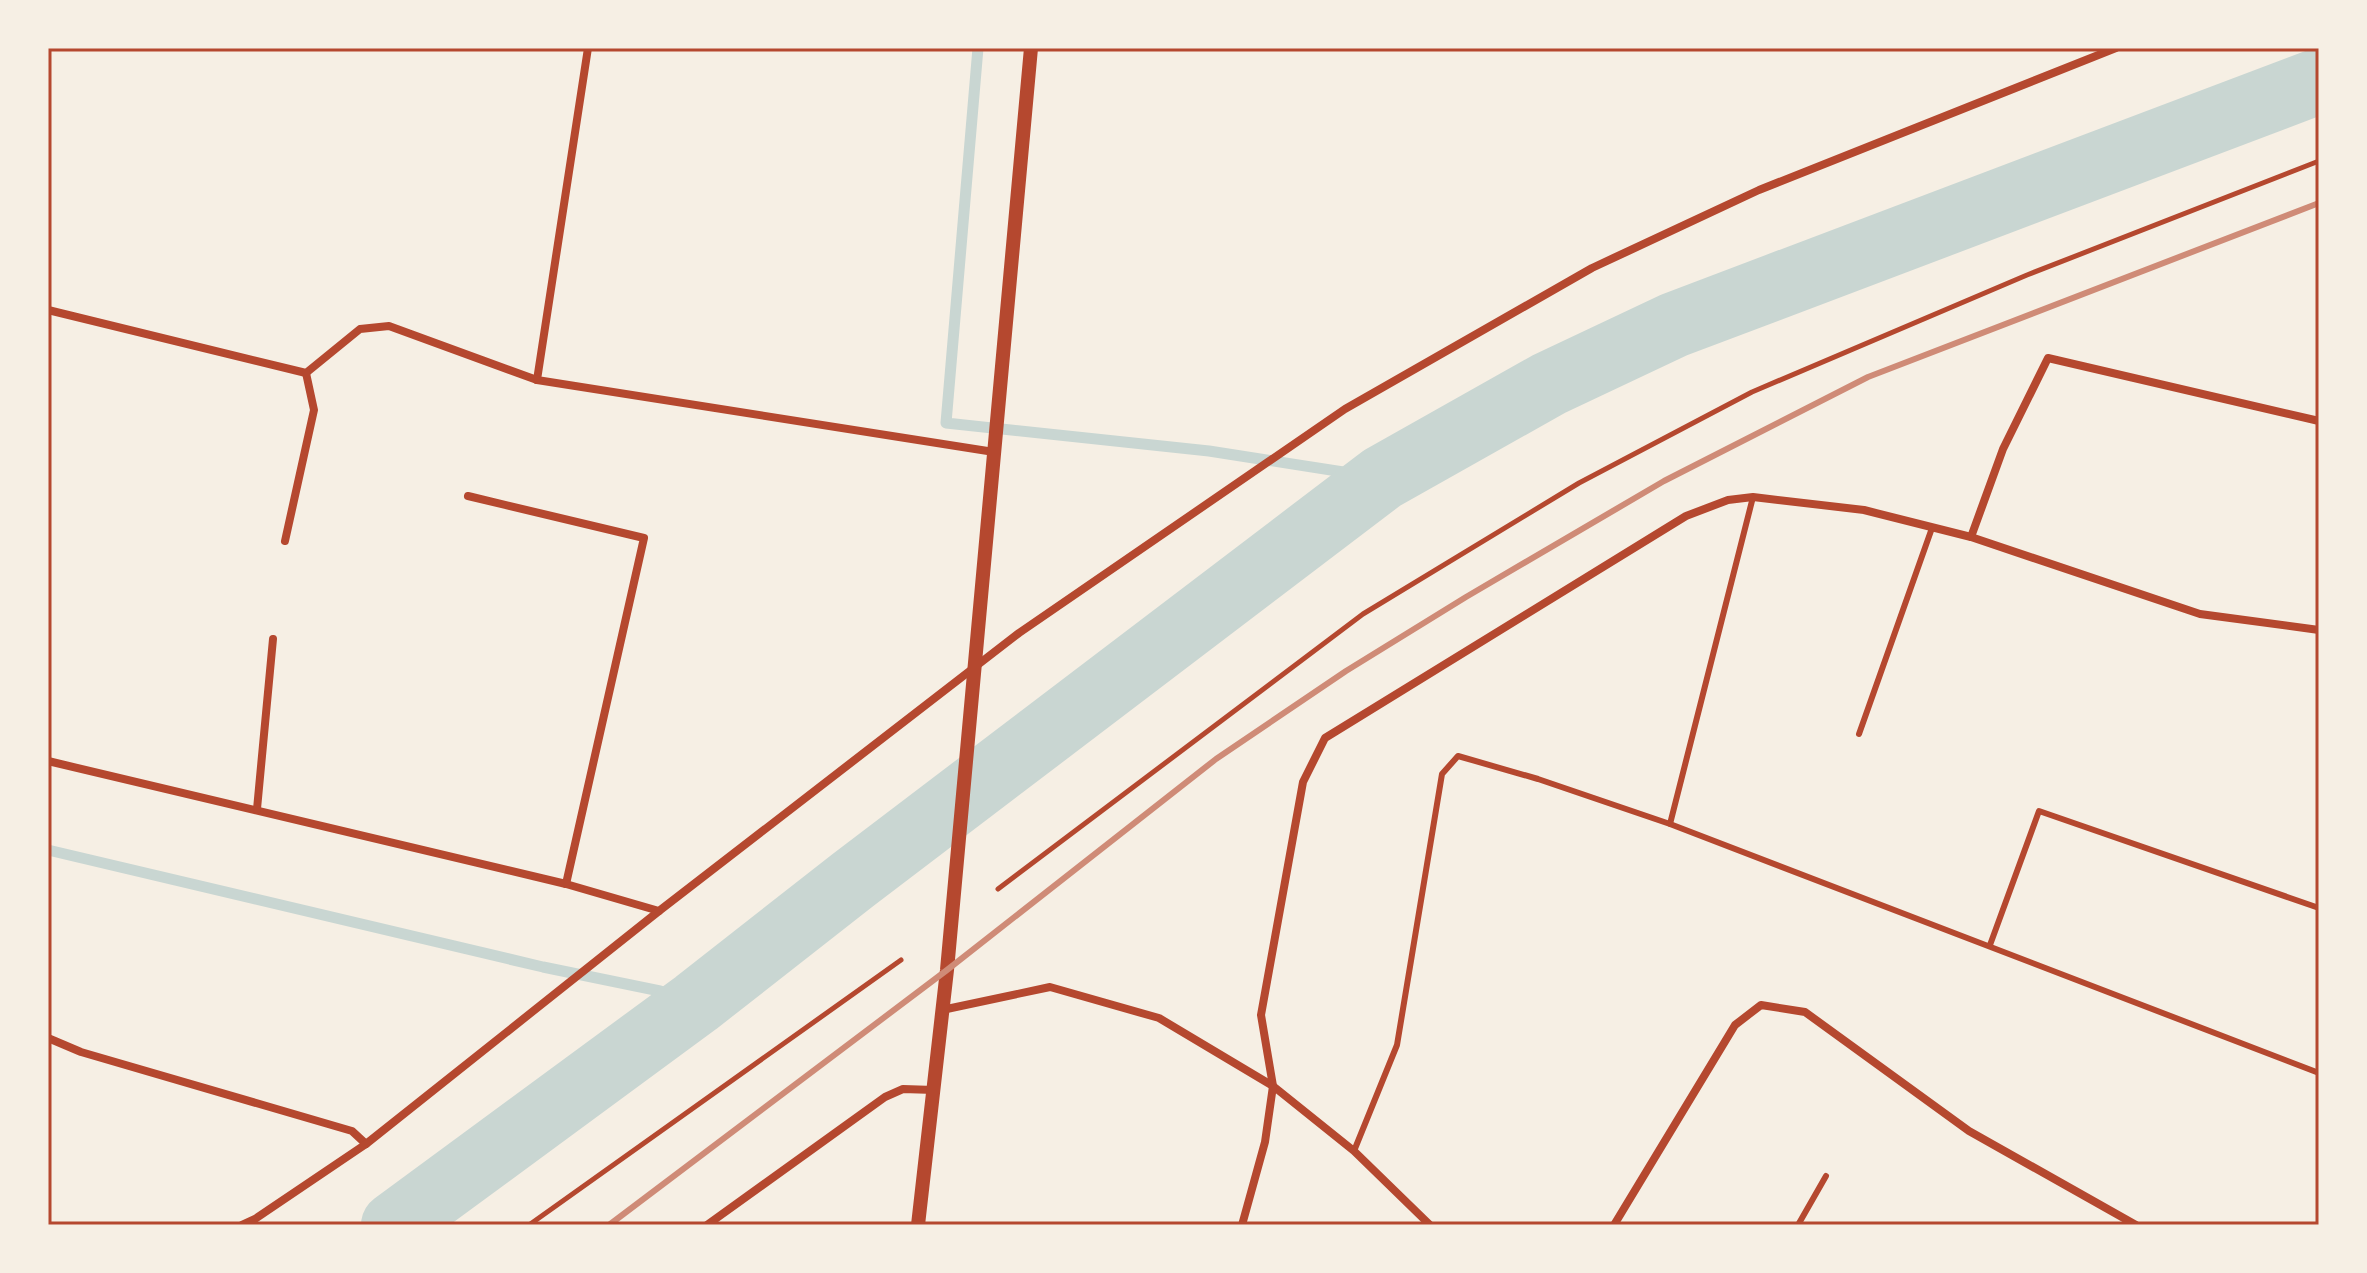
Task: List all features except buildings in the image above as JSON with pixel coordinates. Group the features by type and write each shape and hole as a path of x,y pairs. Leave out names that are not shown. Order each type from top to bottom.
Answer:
{"street":[{"path":"537,380 588,48"},
{"path":"918,1225 942,1010 1031,48"},
{"path":"242,1225 366,1144 973,667 1345,409 1592,268 1759,190 2116,48"},
{"path":"48,310 306,373"},
{"path":"306,373 360,329 389,326 537,380 994,452"},
{"path":"1971,537 2003,449 2048,358 2319,421"},
{"path":"285,541 314,410 306,373"},
{"path":"468,496 644,538 566,884"},
{"path":"1242,1225 1265,1142 1273,1086 1261,1015 1303,782 1325,738 1686,516 1728,500 1753,497 1864,510 1971,537 2200,614 2319,630"},
{"path":"257,809 273,639"},
{"path":"48,761 566,884 659,911"},
{"path":"942,1010 1050,987 1159,1018 1273,1086 1354,1151 1430,1225"},
{"path":"1614,1225 1735,1025 1761,1005 1805,1012 1969,1131 2136,1225"},
{"path":"48,1038 81,1052 352,1131 366,1144"},
{"path":"707,1225 885,1097 903,1089 934,1090"}],"lane":[{"path":"1670,824 1753,497"},
{"path":"1859,734 1932,528"},
{"path":"1354,1151 1397,1045 1442,774 1458,756 1538,779 1670,824 2319,1073"},
{"path":"1990,945 2039,811 2319,908"},
{"path":"1798,1225 1826,1176"}],"path":[{"path":"998,889 1363,614 1579,483 1752,392 2027,275 2319,161"},
{"path":"529,1225 901,960"}],"waterway":[{"path":"978,48 946,423 1209,451 1382,478"},
{"path":"394,1225 696,1003 1382,478 1549,384 1674,325 2319,81"},
{"path":"48,850 543,967 660,991 696,1003"}],"railway":[{"path":"609,1225 947,970 1216,759 1346,671 1466,597 1664,481 1868,377 2319,203"}]}
